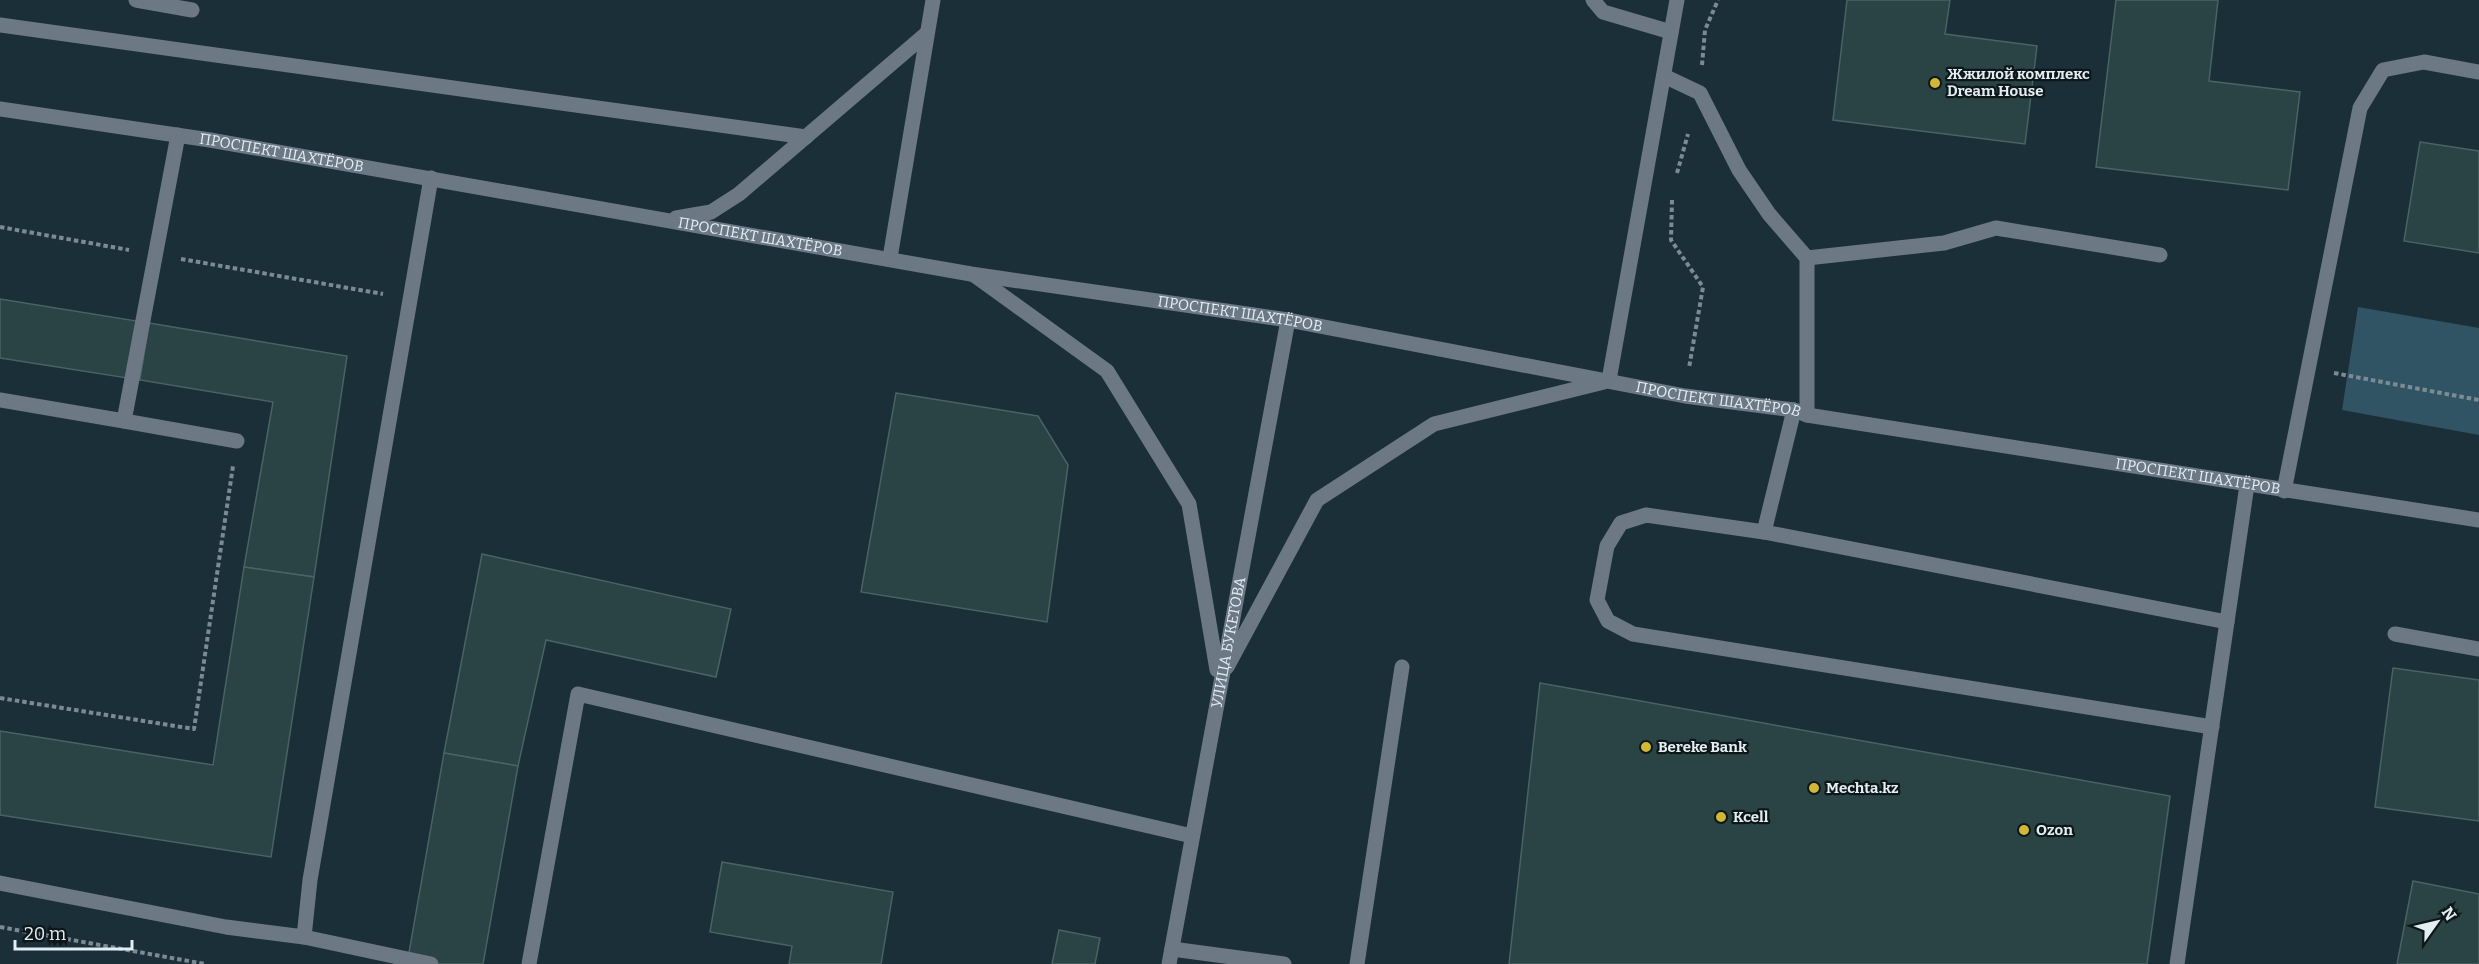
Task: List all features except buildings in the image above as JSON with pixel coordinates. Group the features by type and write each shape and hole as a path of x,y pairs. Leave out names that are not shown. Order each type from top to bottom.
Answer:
{"street":[{"path":"136,0 192,10"},
{"path":"890,258 933,0"},
{"path":"1593,0 1603,12 1671,32"},
{"path":"1219,682 1317,501 1434,424 1610,380 1677,0"},
{"path":"0,25 806,137"},
{"path":"663,220 711,212 739,194 926,34"},
{"path":"2284,491 2360,108 2384,69 2424,62 2479,72"},
{"path":"1664,76 1700,93 1740,170 1769,214 1807,258 1801,413 1764,532"},
{"name":"ПРОСПЕКТ ШАХТЁРОВ","path":"0,109 178,135 971,274 1288,320 1685,396 2479,520"},
{"path":"124,421 178,135"},
{"path":"304,937 312,869 430,178"},
{"path":"1807,258 1944,243 1996,228 2160,255"},
{"path":"971,274 1107,371 1189,504 1219,682"},
{"name":"УЛИЦА БУКЕТОВА","path":"1170,956 1219,682 1288,320"},
{"path":"0,400 237,441"},
{"path":"2177,964 2247,485"},
{"path":"2212,728 1633,634 1608,621 1597,600 1607,546 1621,523 1646,515 1764,532 2227,622"},
{"path":"2395,634 2479,649"},
{"path":"1357,964 1402,667"},
{"path":"529,964 578,694 1192,836"},
{"path":"0,883 226,927 304,937 431,964"},
{"path":"1170,956 1284,964"}],"path":[{"path":"1675,179 1700,93 1705,30 1718,0"},
{"path":"1672,189 1671,240 1703,287 1685,396"},
{"path":"0,227 410,299"},
{"path":"2307,368 2479,400"},
{"path":"0,698 194,729 237,441"},
{"path":"0,927 205,964"}],"shaded area":[{"path":"2358,307 2479,328 2479,435 2342,410"}],"place":[{"name":"Жжилой комплекс Dream House","path":"1935,83"},
{"name":"Bereke Bank","path":"1646,747"},
{"name":"Mechta.kz","path":"1814,788"},
{"name":"Kcell","path":"1721,817"},
{"name":"Ozon","path":"2024,830"}]}
